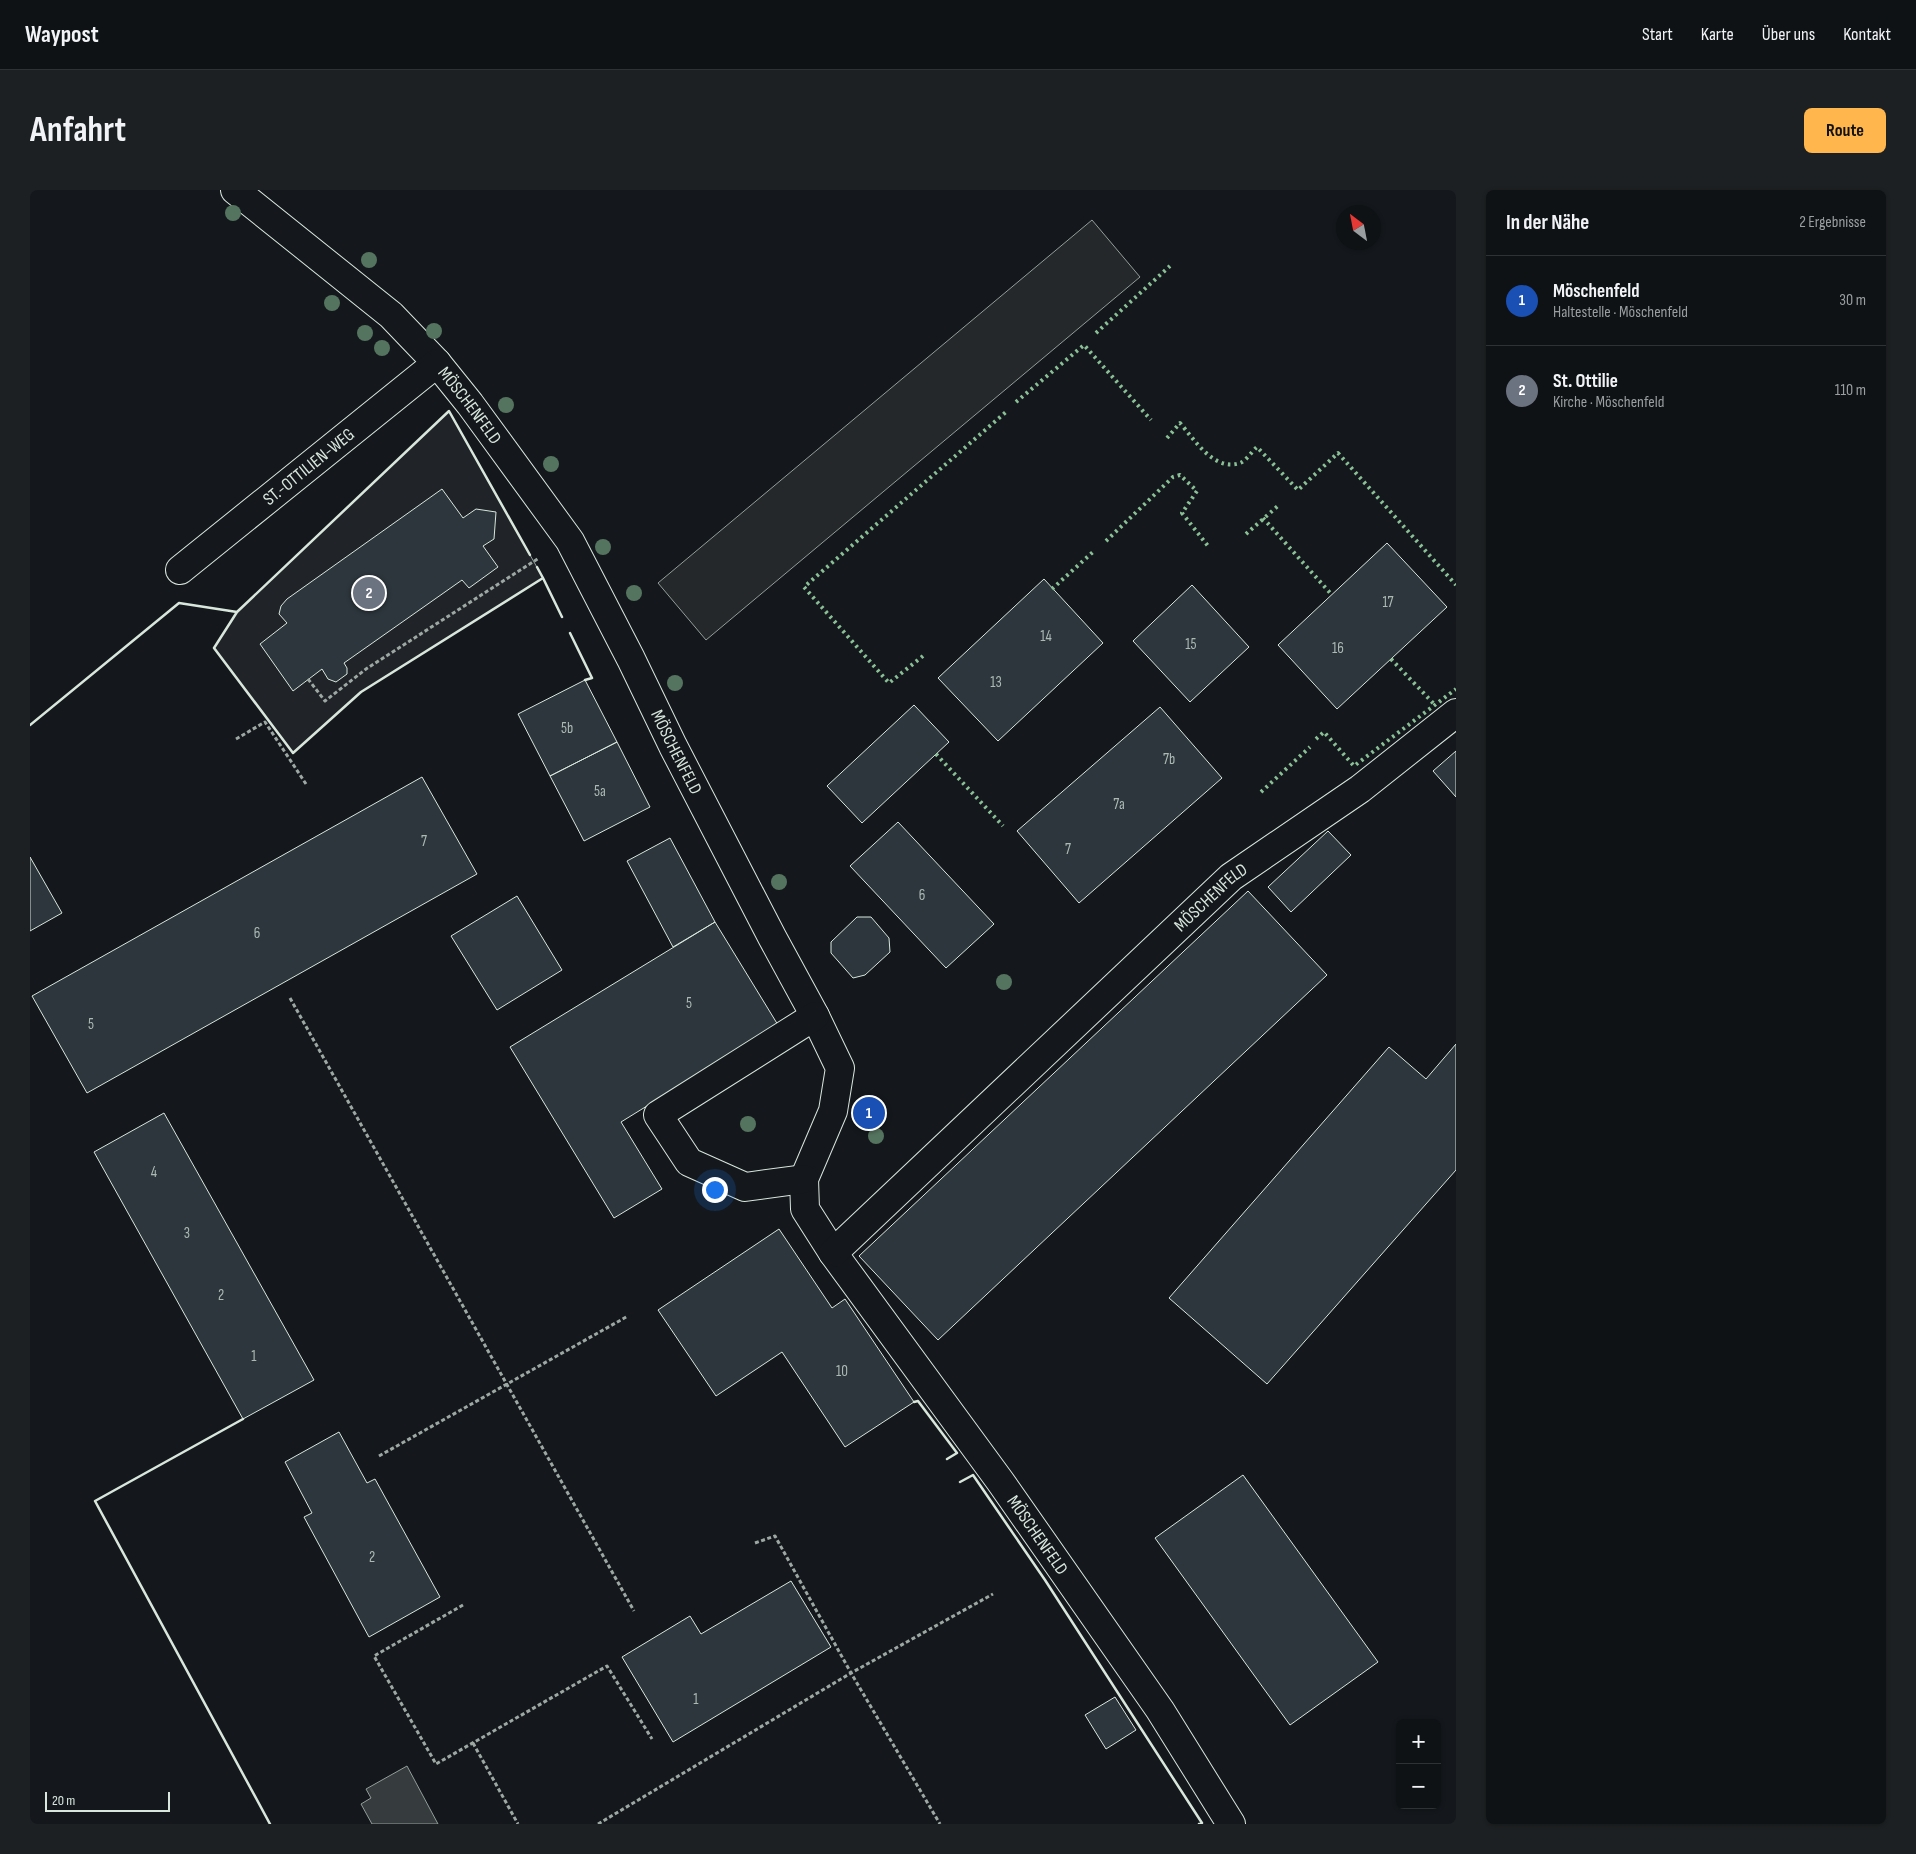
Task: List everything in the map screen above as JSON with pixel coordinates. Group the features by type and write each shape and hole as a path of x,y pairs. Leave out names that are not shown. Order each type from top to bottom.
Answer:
{"street":[{"name":"MÖSCHENFELD","path":"235,190 390,314 437,363 470,404 570,541 631,658 686,771 815,1016 840,1068 833,1111 804,1179 805,1209 833,1253 1000,1481 1155,1702 1231,1824"},
{"name":"ST.-OTTILIEN-WEG","path":"180,570 437,363"},
{"name":"MÖSCHENFELD","path":"833,1253 1231,877 1360,789 1456,713"},
{"path":"804,1179 745,1187 689,1162 658,1115 815,1016"}],"path":[{"path":"308,679 325,701 366,669 534,561"},
{"path":"236,739 265,722 306,784"},
{"path":"290,998 634,1611"},
{"path":"379,1456 628,1316"},
{"path":"756,1543 775,1536 851,1673 940,1824"},
{"path":"598,1824 851,1673 993,1594"},
{"path":"463,1605 374,1656 436,1764 607,1666 652,1739"},
{"path":"474,1743 518,1824"}],"shaded area":[{"path":"1092,220 1140,277 706,640 658,583"},
{"path":"449,411 543,578 361,692 293,753 214,648 237,612"},
{"path":"407,1766 438,1824 372,1824 361,1804 371,1798 366,1789"}],"building":[{"path":"442,489 463,518 476,509 496,512 494,539 483,546 498,567 469,588 462,580 344,663 347,668 347,674 336,682 328,679 322,669 293,691 260,644 287,623 279,614 281,606 287,599"},
{"path":"1387,543 1447,607 1337,709 1278,645"},
{"path":"1044,579 1103,643 998,741 938,678"},
{"path":"1192,585 1249,647 1190,702 1133,641"},
{"path":"585,680 617,742 550,776 518,714"},
{"path":"914,705 949,742 862,823 827,786"},
{"path":"1160,707 1222,778 1079,903 1017,831"},
{"path":"617,742 650,807 584,841 550,776"},
{"path":"1456,751 1456,797 1433,771"},
{"path":"422,777 477,874 87,1093 32,996"},
{"path":"898,822 994,924 946,968 850,866"},
{"path":"1328,831 1351,855 1291,912 1268,887"},
{"path":"670,838 715,922 673,947 627,861"},
{"path":"30,857 62,913 30,931"},
{"path":"1248,891 1327,975 938,1340 859,1256"},
{"path":"517,896 562,970 497,1010 451,936"},
{"path":"857,917 871,917 889,938 890,952 865,975 853,978 831,953 831,942"},
{"path":"715,922 778,1025 621,1122 662,1189 614,1218 510,1047"},
{"path":"1456,1044 1456,1170 1267,1384 1169,1298 1389,1047 1426,1079"},
{"path":"164,1113 314,1380 243,1419 94,1152"},
{"path":"779,1229 832,1308 845,1299 914,1402 845,1447 782,1352 716,1396 658,1310"},
{"path":"339,1432 367,1483 375,1479 440,1597 369,1637 304,1517 312,1513 285,1462"},
{"path":"1243,1475 1378,1662 1290,1725 1155,1538"},
{"path":"791,1581 831,1647 673,1742 622,1657 690,1616 701,1634"},
{"path":"1115,1697 1136,1730 1106,1749 1085,1715"}],"hedge":[{"path":"1096,333 1170,266"},
{"path":"1016,402 1084,345 1151,420"},
{"path":"923,656 889,683 804,587 1006,412"},
{"path":"1167,438 1180,423 1198,445 1213,459 1231,465 1242,462 1257,447 1298,490 1338,453 1456,585"},
{"path":"1106,541 1173,477 1180,475 1197,491 1182,513 1208,546"},
{"path":"1246,534 1279,505"},
{"path":"1263,518 1332,595"},
{"path":"1052,589 1094,551"},
{"path":"1391,659 1435,705"},
{"path":"1316,739 1324,732 1354,766 1456,689"},
{"path":"1261,792 1310,747"},
{"path":"936,754 1003,826"}],"wall":[{"path":"530,555 449,411 237,612 214,648 293,753 361,692 543,578 537,567"},
{"path":"543,578 562,617"},
{"path":"30,725 179,603 237,612"},
{"path":"570,633 592,678 585,680"},
{"path":"914,1402 918,1401 957,1453 947,1459"},
{"path":"243,1419 95,1501 270,1824"},
{"path":"960,1482 973,1475 1045,1580 1202,1823 1199,1824"}],"place":[{"name":"St. Ottilie","path":"369,593"},
{"name":"Möschenfeld","path":"869,1113"}]}
